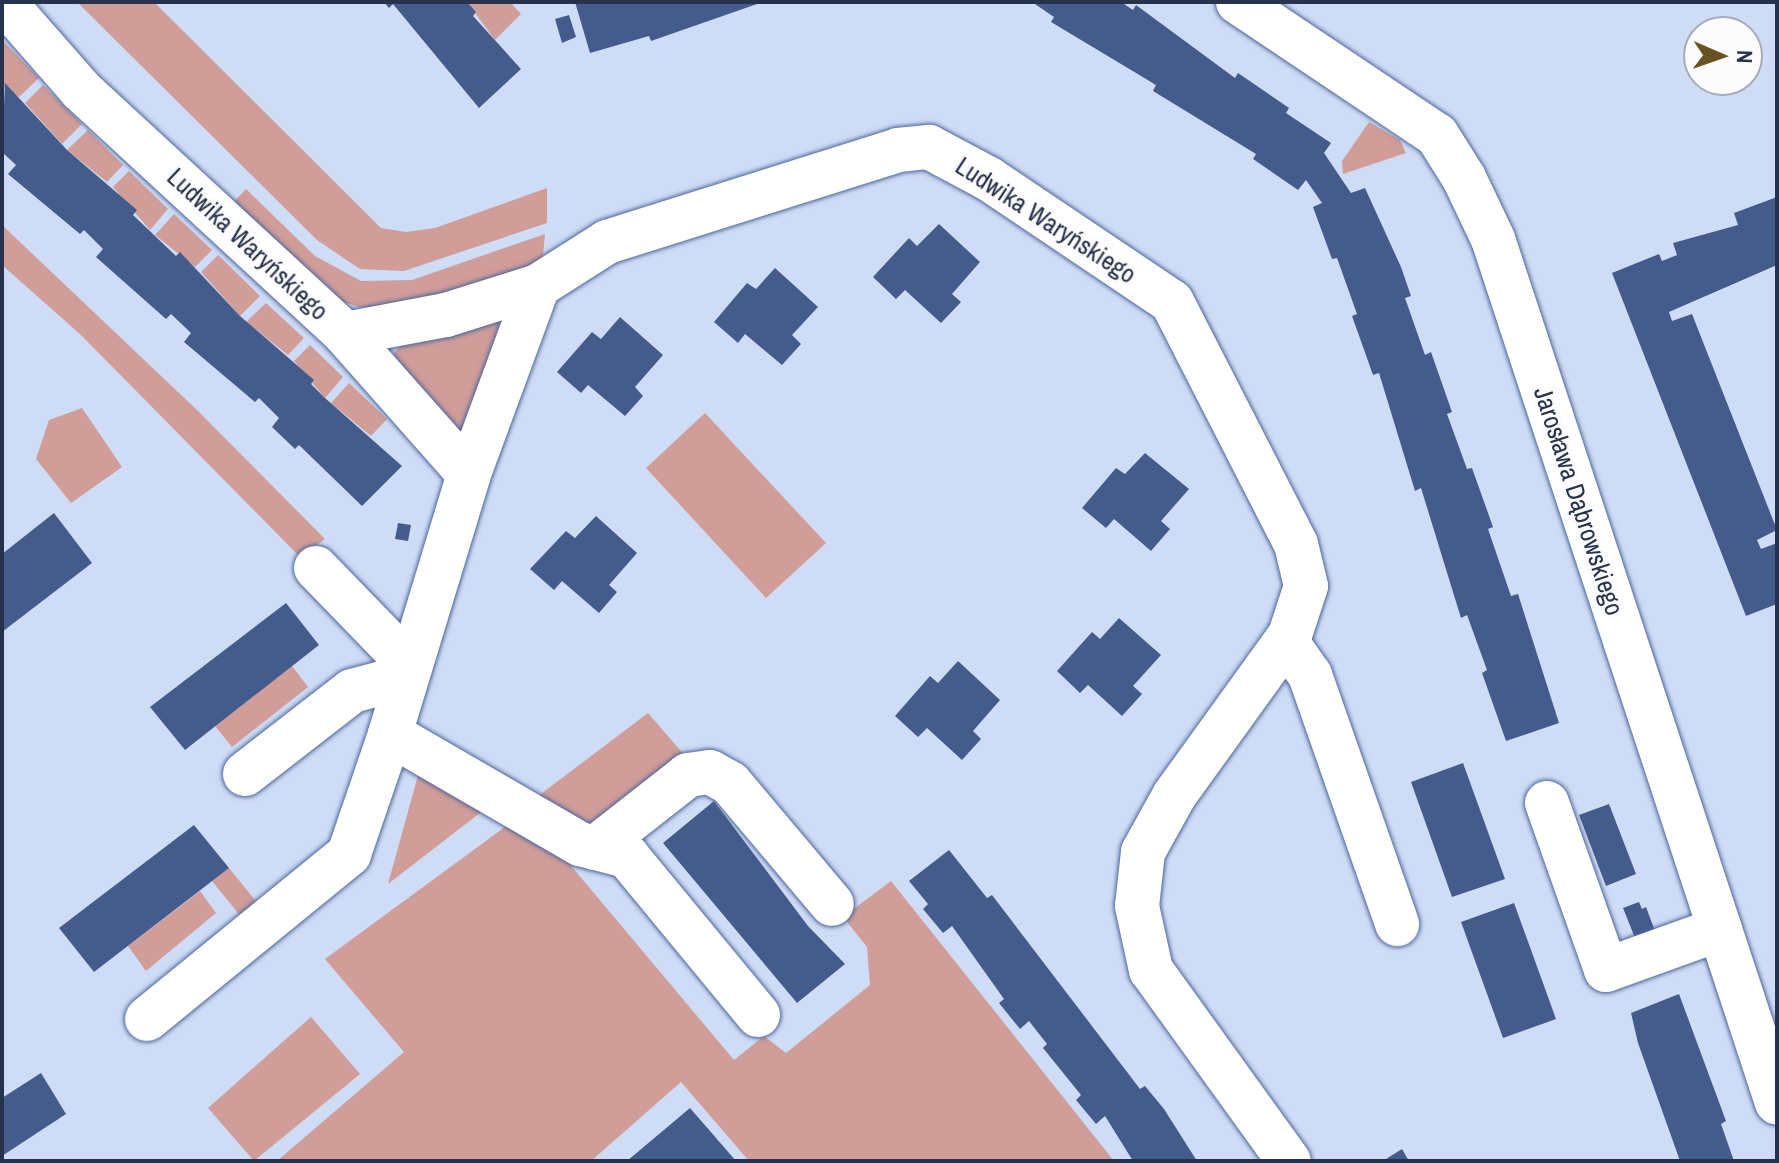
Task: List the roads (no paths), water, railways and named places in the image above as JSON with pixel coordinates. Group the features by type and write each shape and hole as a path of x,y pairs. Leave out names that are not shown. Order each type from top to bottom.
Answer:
{"street":[{"name":"Ludwika Waryńskiego","path":"4,2 81,90 345,334 446,315 538,286 607,242 898,150 929,147 989,179 1172,302 1296,544 1306,586 1286,641 1174,796 1143,852 1137,906 1151,970 1289,1161"},
{"name":"Jarosława Dąbrowskiego","path":"1238,2 1437,135 1464,178 1493,239 1777,1103"},
{"path":"147,1019 349,854 390,734 469,474 538,286"},
{"path":"345,334 469,474"},
{"path":"316,568 406,678"},
{"path":"1286,641 1310,675 1397,924"},
{"path":"245,774 352,691 406,678"},
{"path":"390,734 510,805 595,848 627,856 758,1015"},
{"path":"595,848 688,775 710,772 730,783 832,904"},
{"path":"1547,803 1606,970 1720,929"}]}
